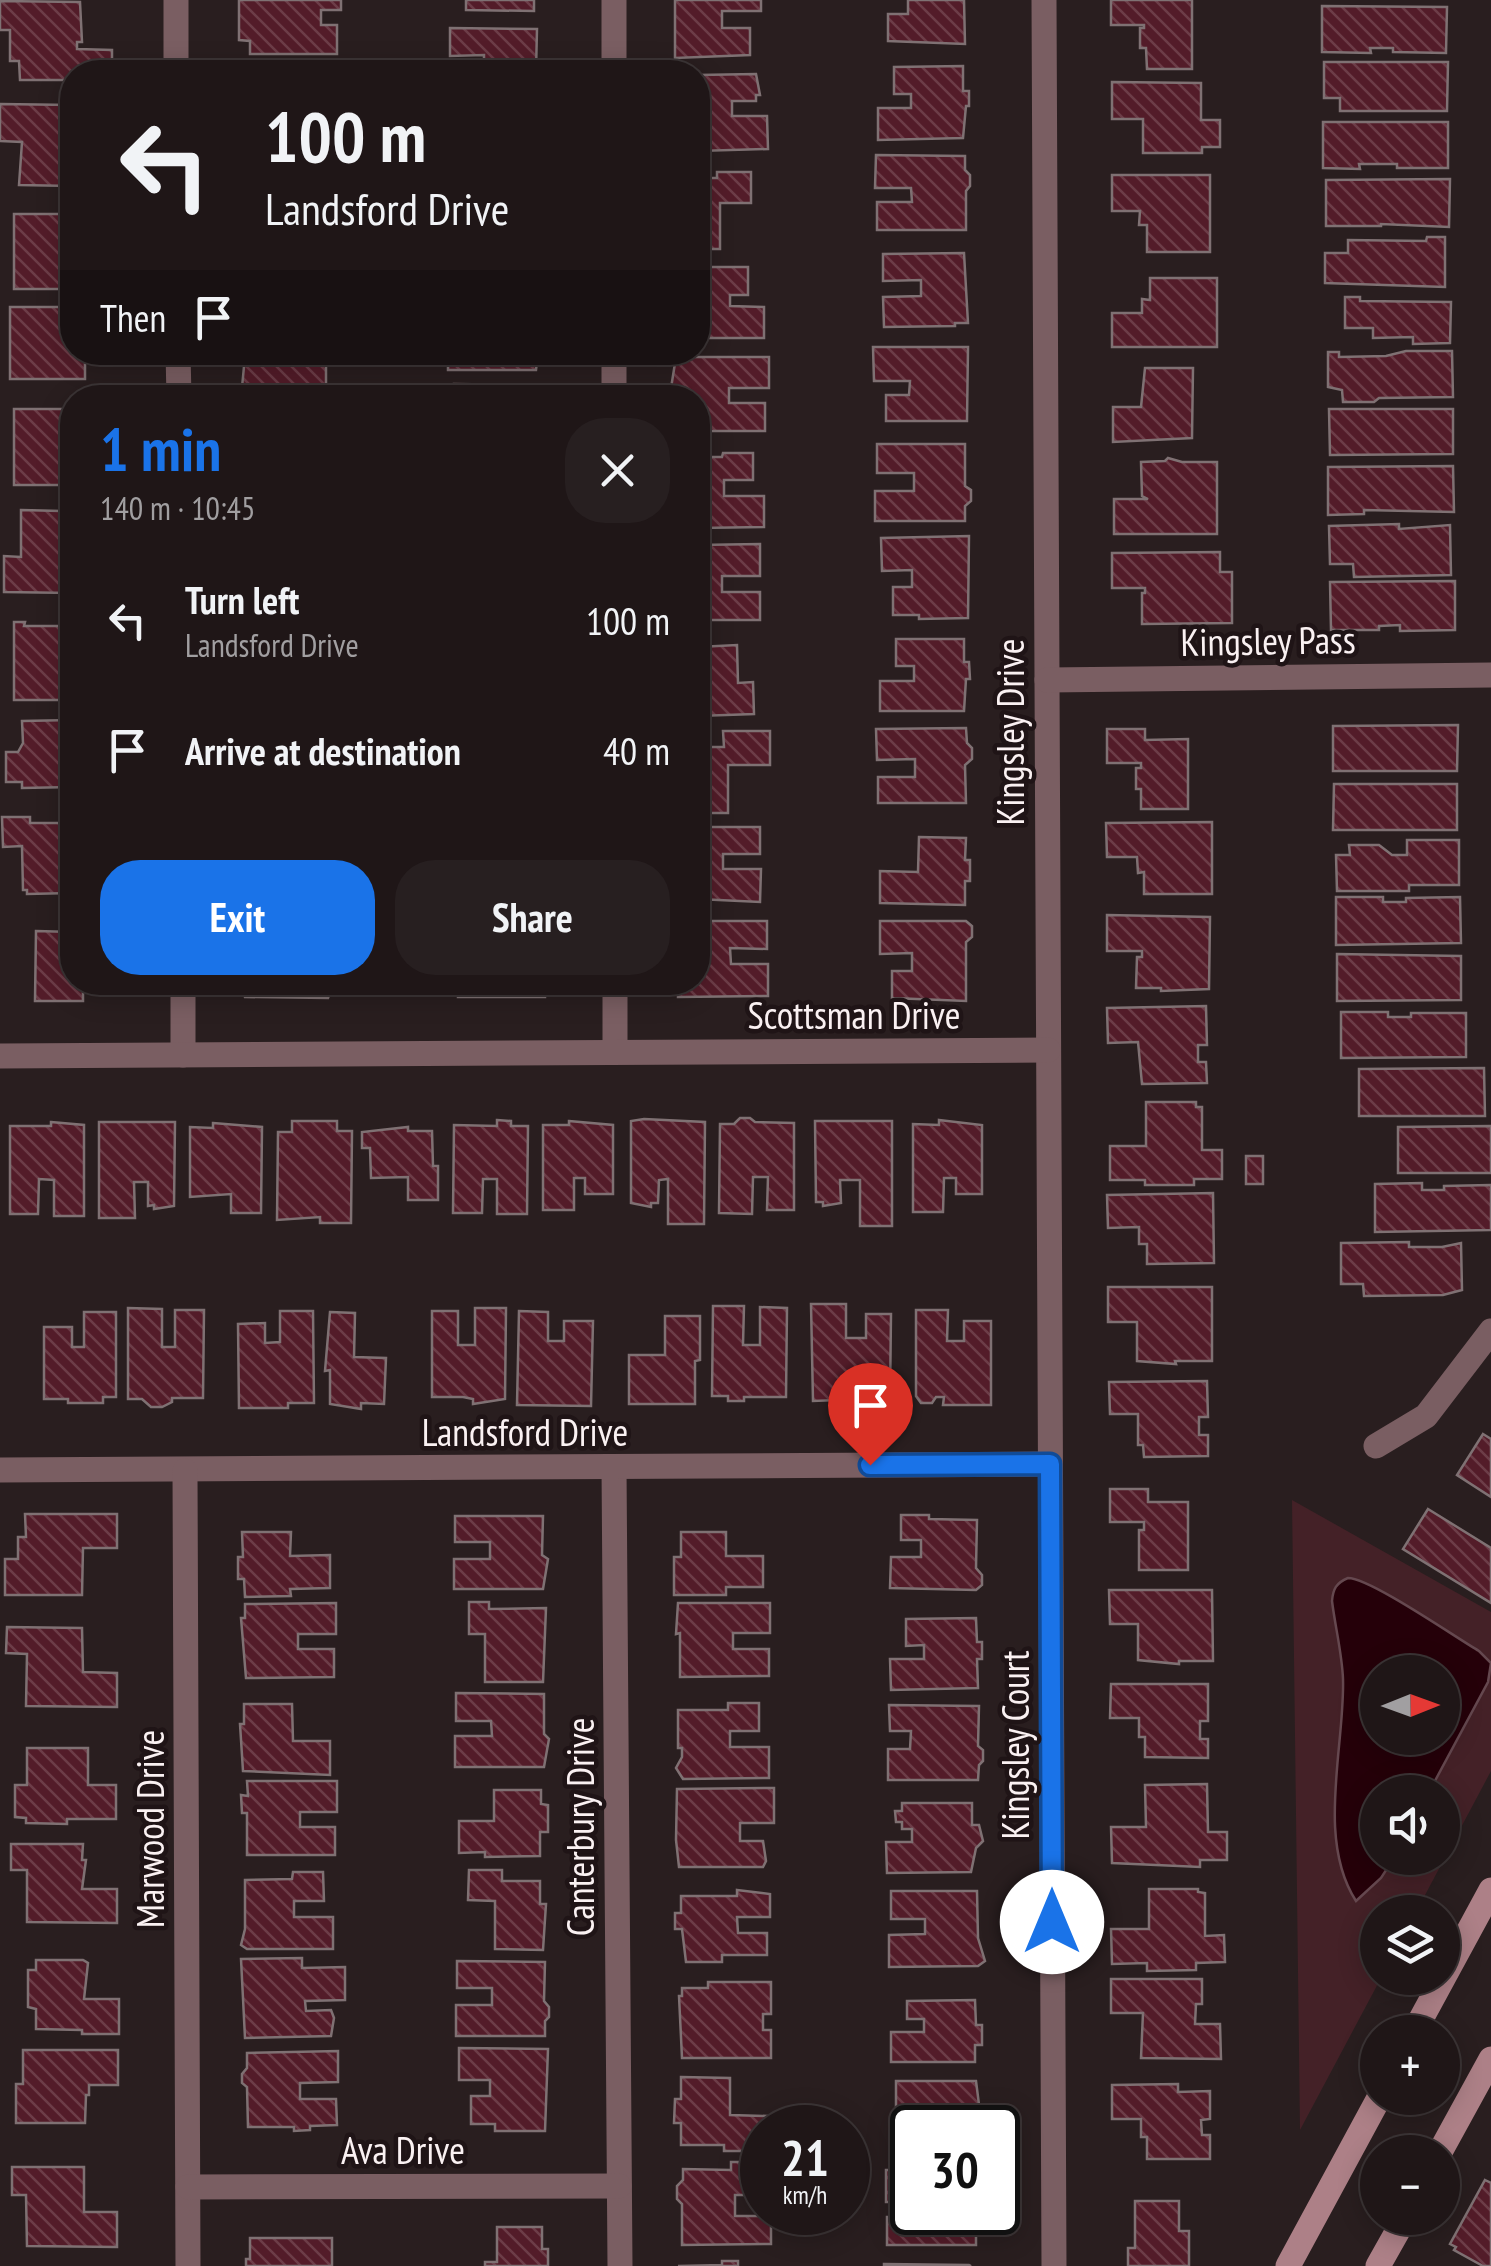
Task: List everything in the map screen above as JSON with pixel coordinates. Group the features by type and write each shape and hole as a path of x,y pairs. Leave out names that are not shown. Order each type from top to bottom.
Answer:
{"main road":[{"path":"1423,2015 1491,1890"},
{"path":"1449,2135 1491,2060"},
{"path":"1288,2266 1370,2115"},
{"path":"1378,2266 1395,2235"}],"street":[{"path":"176,0 176,60"},
{"path":"614,0 614,60"},
{"name":"Kingsley Drive","path":"1044,0 1050,1464"},
{"name":"Kingsley Pass","path":"1046,680 1491,676"},
{"path":"183,995 184,1055"},
{"path":"615,995 615,1052"},
{"name":"Scottsman Drive","path":"0,1056 1048,1050"},
{"path":"1376,1446 1426,1416 1491,1331"},
{"name":"Landsford Drive","path":"0,1470 1050,1464"},
{"name":"Kingsley Court","path":"1050,1464 1054,2266"},
{"name":"Canterbury Drive","path":"614,1468 620,2266"},
{"name":"Marwood Drive","path":"186,1471 188,2266"},
{"name":"Ava Drive","path":"188,2187 619,2186"}],"shaded area":[{"path":"1292,1500 1491,1612 1491,1771 1460,1829 1460,1775 1360,1775 1360,1875 1436,1875 1425,1895 1360,1895 1360,1995 1372,1995 1300,2130"},
{"path":"1348,1578 1393,1597 1479,1651 1491,1663 1488,1682 1460,1734 1460,1655 1360,1655 1360,1755 1449,1755 1438,1775 1360,1775 1360,1875 1383,1875 1356,1901 1337,1850 1335,1821 1343,1679 1332,1601 1336,1587"}],"building":[{"path":"239,0 341,0 341,10 321,10 321,25 337,25 337,54 250,54 250,41 239,40"},
{"path":"466,0 534,0 534,11 466,10"},
{"path":"675,0 761,0 761,11 722,11 722,28 750,28 750,55 675,58"},
{"path":"908,0 964,0 965,44 888,41 888,14 908,14"},
{"path":"1111,0 1192,0 1192,69 1147,69 1146,48 1140,48 1140,28 1144,25 1111,25"},
{"path":"0,1 80,2 82,42 77,42 77,49 112,50 112,60 60,60 60,80 20,80 19,61 10,61 10,30 0,30"},
{"path":"1322,6 1447,7 1446,53 1393,52 1393,48 1370,48 1371,53 1322,52"},
{"path":"450,28 537,29 536,60 450,56"},
{"path":"1324,62 1448,62 1447,111 1340,111 1340,98 1324,98"},
{"path":"963,66 963,91 969,91 969,106 963,138 878,140 878,108 911,108 911,94 894,94 894,67"},
{"path":"756,74 760,95 756,95 756,101 732,101 732,116 767,116 768,149 710,151 710,75"},
{"path":"1112,82 1201,83 1201,120 1220,120 1220,147 1202,147 1202,153 1143,153 1143,119 1112,119"},
{"path":"0,104 60,105 60,186 19,185 22,142 0,141"},
{"path":"1323,122 1448,122 1448,168 1359,164 1360,169 1323,168"},
{"path":"876,155 965,156 965,170 970,175 966,230 877,230 877,202 912,202 911,188 875,188"},
{"path":"717,172 751,172 751,203 720,203 720,249 710,249 710,178 717,178"},
{"path":"1112,175 1210,175 1210,252 1147,252 1147,225 1139,225 1140,211 1112,211"},
{"path":"1450,179 1449,227 1326,226 1326,180"},
{"path":"14,214 60,214 60,289 14,289"},
{"path":"1427,237 1445,237 1445,287 1325,283 1325,253 1348,253 1348,240 1426,241"},
{"path":"964,253 968,323 884,327 883,297 921,296 921,280 883,281 883,254"},
{"path":"710,267 748,267 748,295 730,295 730,306 764,307 764,338 710,338"},
{"path":"1150,278 1217,278 1217,347 1112,347 1112,313 1142,313 1142,299 1150,300"},
{"path":"1345,297 1360,297 1360,301 1451,302 1450,343 1413,344 1413,337 1373,338 1373,328 1345,328"},
{"path":"10,307 60,307 60,365 85,365 85,379 10,379"},
{"path":"873,347 968,347 967,421 886,421 886,395 909,395 910,381 874,381"},
{"path":"1406,351 1452,351 1453,397 1343,402 1342,390 1328,387 1328,352 1339,352 1339,357 1386,356"},
{"path":"710,357 769,357 769,388 729,388 729,403 765,403 765,431 710,431 710,385 671,385 675,365 710,365"},
{"path":"244,365 326,365 326,385 242,385"},
{"path":"448,365 537,365 536,370 448,370"},
{"path":"1145,368 1193,368 1192,438 1113,442 1113,407 1141,407"},
{"path":"14,409 60,409 60,485 14,485"},
{"path":"1329,409 1453,409 1453,454 1330,455"},
{"path":"877,444 965,444 965,486 971,490 971,501 965,506 965,521 875,521 875,491 914,491 914,473 877,473"},
{"path":"723,453 753,453 753,480 724,480 724,496 764,496 764,527 710,528 710,457 722,457"},
{"path":"1168,458 1217,462 1217,534 1114,534 1114,499 1148,499 1142,496 1141,462"},
{"path":"1453,466 1454,512 1364,510 1364,514 1328,515 1328,467"},
{"path":"21,510 60,511 60,593 4,592 4,556 21,557"},
{"path":"1399,524 1399,529 1450,525 1451,575 1354,577 1353,564 1330,564 1329,526"},
{"path":"969,536 968,618 893,615 893,587 912,587 912,570 882,571 881,538"},
{"path":"760,544 760,576 722,576 722,592 760,592 760,620 710,620 710,545"},
{"path":"1220,552 1220,572 1232,572 1232,623 1142,624 1145,588 1112,588 1112,553"},
{"path":"1455,581 1455,630 1400,631 1400,625 1379,626 1379,630 1331,630 1330,582"},
{"path":"14,622 25,622 24,626 60,626 60,700 14,700"},
{"path":"896,639 964,639 964,662 969,662 970,679 966,679 964,711 880,711 880,681 914,681 914,666 896,666"},
{"path":"737,645 738,683 753,682 754,714 710,716 710,646"},
{"path":"60,720 60,787 22,788 22,782 6,782 6,752 18,752 23,743 22,721"},
{"path":"1458,725 1457,771 1333,771 1333,726"},
{"path":"966,728 972,759 965,765 966,803 878,803 878,777 915,777 915,759 877,760 876,729"},
{"path":"1107,729 1145,729 1145,740 1188,739 1188,809 1141,809 1136,768 1141,768 1141,763 1107,763"},
{"path":"723,731 770,731 770,765 728,765 728,813 710,813 710,747 724,747"},
{"path":"1334,784 1457,784 1457,830 1333,830"},
{"path":"2,817 30,817 30,823 60,823 60,893 27,894 23,890 22,846 3,847"},
{"path":"1212,822 1212,894 1144,894 1144,872 1138,873 1137,857 1107,857 1106,823"},
{"path":"710,827 760,827 760,854 723,854 723,869 761,869 760,902 710,900"},
{"path":"919,837 966,838 965,860 970,860 970,881 965,881 965,905 880,903 880,871 918,872"},
{"path":"1407,840 1459,840 1459,885 1409,885 1409,891 1337,891 1336,855 1350,855 1349,845 1379,845 1392,855 1407,855"},
{"path":"1336,897 1383,897 1383,902 1406,902 1406,898 1460,897 1461,943 1336,945"},
{"path":"1107,915 1210,917 1209,989 1136,988 1137,957 1142,957 1142,951 1107,951"},
{"path":"710,921 767,921 767,949 730,948 731,964 768,964 768,996 678,997 710,995"},
{"path":"880,921 966,921 972,926 972,937 966,942 966,1001 892,998 892,971 912,971 912,953 880,954"},
{"path":"36,931 60,932 60,995 83,995 83,1001 35,1001"},
{"path":"1337,954 1461,956 1461,1000 1337,1001"},
{"path":"245,995 329,995 328,998"},
{"path":"458,995 545,995 545,997"},
{"path":"1206,1006 1207,1045 1198,1045 1198,1062 1206,1062 1207,1083 1142,1084 1138,1042 1108,1043 1107,1008"},
{"path":"1341,1012 1388,1012 1388,1017 1466,1013 1466,1057 1341,1058"},
{"path":"1484,1068 1485,1116 1359,1116 1359,1069"},
{"path":"1146,1102 1196,1102 1196,1107 1202,1107 1202,1150 1222,1150 1222,1179 1194,1179 1194,1185 1110,1180 1110,1146 1146,1146"},
{"path":"740,1118 794,1123 794,1210 767,1210 768,1177 753,1177 752,1214 719,1213 720,1124 734,1124"},
{"path":"497,1120 511,1121 511,1126 528,1126 527,1214 497,1214 497,1179 483,1179 482,1213 453,1213 454,1125 497,1126"},
{"path":"939,1120 982,1125 982,1194 956,1194 956,1178 944,1178 943,1212 913,1212 913,1124 939,1125"},
{"path":"292,1121 337,1121 337,1131 352,1131 351,1223 320,1223 320,1217 277,1220 278,1132 292,1132"},
{"path":"569,1121 613,1125 613,1194 585,1194 585,1178 574,1178 574,1210 543,1210 543,1125 569,1125"},
{"path":"631,1121 705,1122 704,1224 668,1224 668,1179 659,1180 658,1203 651,1203 651,1207 631,1203"},
{"path":"815,1121 892,1121 892,1226 860,1226 860,1180 840,1180 841,1203 823,1206 823,1202 816,1202"},
{"path":"51,1122 84,1125 84,1216 54,1216 54,1180 39,1179 38,1214 10,1214 10,1126 51,1126"},
{"path":"99,1122 175,1122 174,1206 148,1206 148,1182 134,1182 135,1218 99,1218"},
{"path":"213,1123 262,1127 261,1213 231,1213 231,1194 190,1197 190,1127 213,1128"},
{"path":"1491,1126 1491,1173 1398,1173 1398,1127"},
{"path":"408,1127 408,1131 432,1131 438,1200 408,1200 408,1177 371,1178 370,1148 362,1148 362,1132"},
{"path":"1246,1156 1263,1156 1263,1184 1246,1184"},
{"path":"1422,1183 1422,1190 1491,1185 1491,1230 1375,1232 1375,1184"},
{"path":"1213,1193 1214,1263 1147,1264 1147,1244 1139,1244 1139,1227 1108,1228 1107,1195"},
{"path":"1409,1242 1409,1247 1461,1243 1462,1290 1443,1295 1364,1296 1363,1284 1341,1284 1341,1243"},
{"path":"1108,1287 1212,1287 1212,1361 1137,1361 1137,1322 1108,1322"},
{"path":"811,1304 846,1304 846,1338 866,1338 866,1314 891,1314 890,1398 813,1401"},
{"path":"713,1306 744,1306 743,1345 760,1345 760,1307 787,1308 786,1397 728,1401 728,1396 712,1396"},
{"path":"128,1308 162,1309 162,1347 175,1347 175,1310 204,1310 203,1398 172,1398 162,1407 151,1407 142,1399 128,1399"},
{"path":"475,1308 506,1308 505,1399 473,1404 473,1399 463,1397 432,1397 432,1311 458,1311 458,1345 475,1345"},
{"path":"916,1310 948,1310 947,1341 964,1341 964,1321 991,1321 991,1405 943,1405 944,1397 921,1403 916,1396"},
{"path":"280,1311 313,1311 314,1403 288,1403 288,1408 239,1408 238,1324 265,1323 265,1343 280,1342"},
{"path":"519,1311 548,1312 548,1341 564,1341 564,1321 593,1321 591,1406 517,1405"},
{"path":"84,1312 116,1312 116,1397 103,1397 103,1403 44,1399 44,1327 72,1327 72,1347 84,1347"},
{"path":"330,1312 355,1313 354,1357 386,1358 384,1404 361,1403 361,1409 330,1404 330,1370 325,1371"},
{"path":"665,1316 700,1316 695,1404 629,1404 629,1355 665,1355"},
{"path":"1207,1381 1208,1417 1199,1417 1199,1435 1208,1435 1208,1456 1144,1457 1143,1445 1138,1445 1138,1414 1110,1414 1109,1382"},
{"path":"1483,1434 1491,1439 1491,1497 1457,1475"},
{"path":"1110,1489 1148,1489 1148,1502 1188,1502 1188,1570 1139,1570 1139,1530 1144,1530 1144,1522 1110,1522"},
{"path":"1428,1509 1491,1548 1491,1603 1403,1549"},
{"path":"25,1514 117,1514 117,1548 83,1548 82,1595 5,1595 5,1559 18,1559 18,1537 26,1537"},
{"path":"901,1515 977,1520 976,1568 982,1575 982,1585 976,1590 890,1588 891,1557 921,1557 921,1540 901,1540"},
{"path":"455,1516 543,1516 542,1555 548,1559 543,1589 454,1589 454,1559 490,1559 490,1542 455,1542"},
{"path":"242,1532 291,1532 290,1556 330,1555 330,1588 290,1589 291,1596 245,1597 244,1579 238,1579 238,1557 243,1557"},
{"path":"681,1532 726,1532 726,1556 763,1556 763,1587 726,1587 726,1595 674,1595 674,1557 681,1557"},
{"path":"1109,1590 1212,1590 1213,1661 1179,1664 1138,1660 1138,1624 1110,1624"},
{"path":"469,1602 489,1602 489,1609 546,1608 543,1682 485,1682 485,1634 469,1634"},
{"path":"336,1603 336,1634 298,1634 298,1649 334,1649 334,1677 246,1678 241,1618 245,1618 245,1604"},
{"path":"678,1603 770,1603 770,1633 733,1633 733,1649 769,1649 769,1676 680,1677"},
{"path":"976,1618 977,1642 982,1642 982,1659 977,1659 978,1688 891,1690 890,1659 924,1659 924,1645 906,1646 906,1619"},
{"path":"7,1627 82,1628 83,1672 117,1673 117,1707 26,1706 27,1654 6,1653"},
{"path":"1111,1684 1208,1684 1208,1721 1200,1721 1200,1739 1208,1739 1208,1758 1145,1757 1145,1737 1139,1737 1139,1718 1110,1718"},
{"path":"456,1693 544,1694 544,1734 549,1739 544,1767 455,1767 455,1736 492,1736 491,1721 456,1721"},
{"path":"728,1703 759,1703 759,1731 730,1731 730,1747 769,1747 769,1778 683,1779 676,1768 682,1757 682,1748 678,1748 678,1710 728,1710"},
{"path":"244,1704 292,1704 293,1741 330,1741 330,1775 243,1771 240,1724 244,1724"},
{"path":"889,1705 979,1706 978,1746 983,1750 983,1761 978,1780 888,1780 888,1749 910,1749 911,1731 890,1731"},
{"path":"27,1748 88,1748 88,1785 116,1785 116,1819 67,1819 67,1824 26,1823 26,1818 15,1817 15,1785 27,1785"},
{"path":"247,1781 337,1781 337,1812 300,1812 300,1827 335,1827 335,1855 247,1855 247,1813 242,1813 241,1795 248,1796"},
{"path":"1207,1784 1208,1832 1227,1832 1227,1860 1200,1860 1200,1867 1112,1863 1111,1827 1146,1827 1145,1785"},
{"path":"774,1788 774,1823 740,1823 740,1841 763,1841 763,1867 679,1867 677,1789"},
{"path":"494,1790 541,1790 541,1804 548,1805 548,1832 540,1832 540,1856 485,1857 485,1852 459,1853 459,1821 494,1821"},
{"path":"902,1803 972,1803 972,1825 979,1825 983,1841 976,1848 971,1872 887,1873 886,1842 912,1842 912,1829 902,1829 902,1822 896,1822 895,1811 902,1811"},
{"path":"11,1844 83,1844 82,1860 86,1860 82,1889 117,1889 117,1923 27,1922 27,1870 11,1870"},
{"path":"469,1870 502,1870 502,1881 540,1881 540,1904 546,1904 543,1950 495,1949 495,1901 468,1900"},
{"path":"293,1872 323,1872 324,1901 294,1901 294,1917 333,1917 333,1949 247,1949 241,1945 245,1929 245,1880 292,1879"},
{"path":"1149,1889 1198,1889 1205,1893 1205,1936 1224,1935 1225,1962 1196,1963 1196,1970 1147,1971 1147,1963 1112,1964 1111,1929 1149,1929"},
{"path":"737,1890 770,1894 770,1917 737,1917 738,1933 767,1933 767,1955 722,1955 722,1962 686,1962 682,1929 675,1929 675,1913 681,1913 681,1896 737,1896"},
{"path":"891,1891 977,1891 978,1938 985,1961 978,1966 889,1967 889,1935 925,1934 925,1919 891,1919"},
{"path":"302,1958 302,1968 345,1967 345,2000 305,2001 306,2011 331,2010 331,2036 245,2038 241,1959"},
{"path":"36,1960 88,1963 84,1999 119,1999 119,2034 36,2029 36,2009 28,2007 28,1970 36,1970"},
{"path":"457,1961 545,1962 544,2001 549,2017 545,2021 545,2036 456,2036 456,2005 492,2005 492,1988 457,1988"},
{"path":"1111,1979 1202,1979 1202,2004 1196,2004 1195,2024 1220,2024 1221,2059 1141,2058 1143,2013 1111,2013"},
{"path":"708,1982 771,1982 771,2014 763,2014 763,2030 771,2030 771,2058 682,2058 679,1996 682,1988 708,1988"},
{"path":"975,2000 976,2025 982,2025 982,2045 975,2045 975,2062 891,2062 891,2032 924,2032 924,2019 907,2019 907,2001"},
{"path":"459,2048 548,2049 545,2131 495,2131 495,2124 471,2124 471,2096 490,2096 490,2080 459,2080"},
{"path":"23,2050 118,2050 118,2085 89,2085 85,2123 16,2123 16,2084 23,2084"},
{"path":"338,2051 338,2082 300,2083 300,2099 336,2099 337,2125 294,2131 294,2127 248,2127 247,2087 242,2083 247,2053"},
{"path":"681,2077 730,2078 730,2115 740,2115 740,2151 724,2151 724,2145 681,2145 681,2123 674,2123 675,2099 681,2099"},
{"path":"896,2081 976,2081 979,2105 896,2105"},
{"path":"1178,2084 1178,2092 1210,2091 1210,2119 1201,2120 1202,2135 1210,2135 1210,2159 1147,2159 1147,2137 1141,2137 1141,2119 1112,2119 1112,2085"},
{"path":"731,2162 740,2162 740,2195 735,2195 735,2216 740,2216 740,2235 771,2235 771,2244 682,2245 682,2204 677,2199 677,2186 683,2180 683,2169 731,2170"},
{"path":"12,2167 84,2167 84,2212 117,2212 117,2247 27,2246 26,2195 12,2195"},
{"path":"886,2170 890,2170 890,2202 886,2202"},
{"path":"1485,2180 1491,2183 1491,2266 1483,2266 1454,2250 1456,2247 1450,2244 1455,2235 1460,2235 1460,2226"},
{"path":"1135,2201 1179,2201 1179,2231 1189,2231 1189,2266 1128,2266 1128,2248 1135,2248"},
{"path":"887,2217 890,2235 976,2235 976,2245 887,2245"},
{"path":"497,2227 542,2227 542,2249 548,2249 548,2266 485,2266 485,2262 497,2262"},
{"path":"250,2238 332,2238 332,2266 246,2266"},
{"path":"722,2261 738,2261 738,2266 678,2266 722,2265"},
{"path":"969,2265 971,2266 884,2266"}],"route":[{"path":"870,1465 1050,1464 1052,1922"}]}
